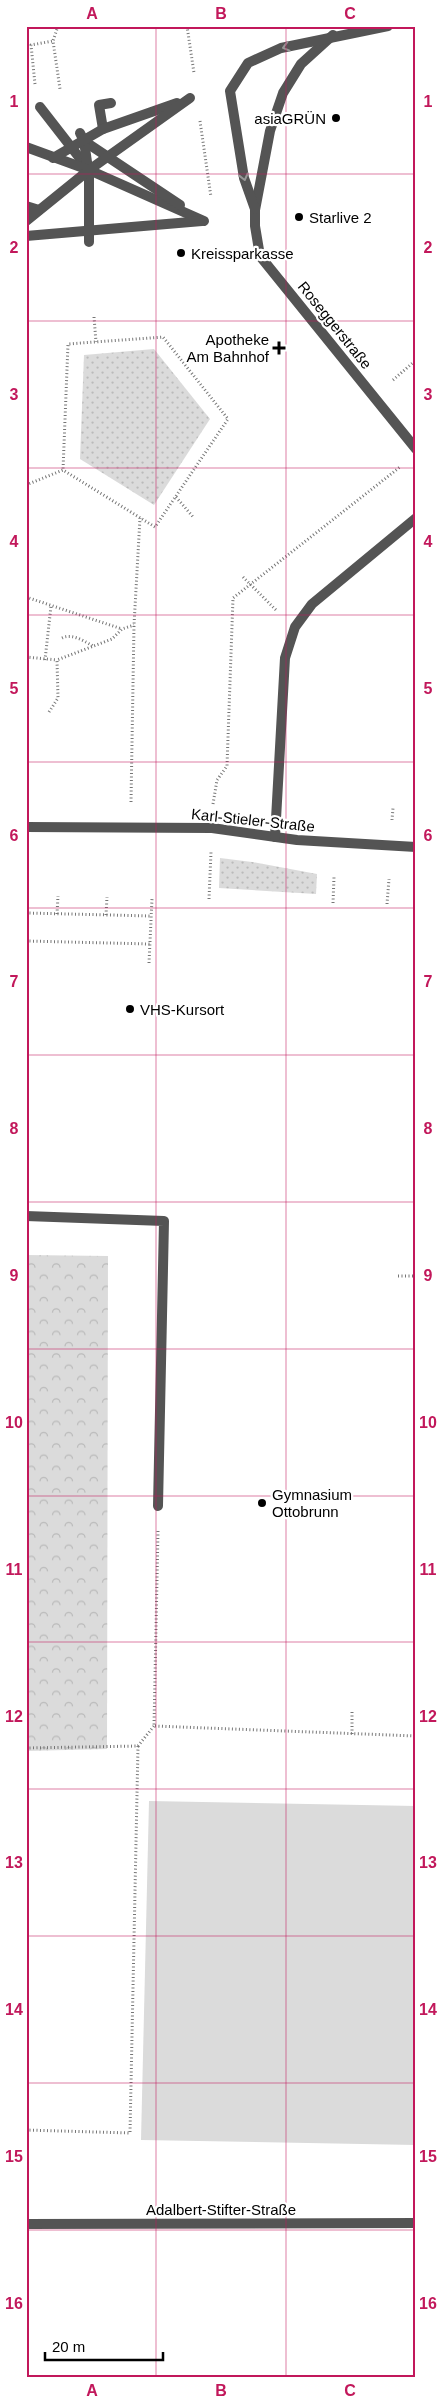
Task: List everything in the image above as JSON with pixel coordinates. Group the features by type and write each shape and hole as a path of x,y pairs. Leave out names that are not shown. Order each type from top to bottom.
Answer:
{"street":[{"name":"Roseggerstraße","path":"255,210 244,178 230,91 248,63 281,48 334,35 388,26"},
{"name":"Roseggerstraße","path":"334,35 301,64 283,93 270,131 255,210 255,226 260,256 416,449"},
{"path":"26,220 107,156 190,98 82,137 71,147 53,158"},
{"path":"103,129 99,105 110,103"},
{"path":"40,107 89,170"},
{"path":"82,137 204,221"},
{"path":"82,137 89,170 89,242"},
{"path":"26,147 89,170 204,221"},
{"path":"26,206 39,210"},
{"path":"26,236 204,221"},
{"path":"275,837 285,658 295,628 312,604 416,518"},
{"name":"Karl-Stieler-Straße","path":"26,827 212,828 297,840 416,847"},
{"path":"26,1216 164,1221 158,1506"},
{"name":"Adalbert-Stifter-Straße","path":"26,2224 416,2223"}],"path":[{"path":"58,26 53,41 60,88 82,137"},
{"path":"187,26 194,80"},
{"path":"40,107 31,45 53,41"},
{"path":"199,112 212,204"},
{"path":"208,176 217,175"},
{"path":"94,318 96,342"},
{"path":"162,337 228,418 155,527 63,470 68,344 162,337"},
{"path":"26,485 63,470"},
{"path":"176,497 194,518"},
{"path":"132,782 134,625 140,518"},
{"path":"243,577 295,628"},
{"path":"26,597 122,629"},
{"path":"45,660 51,605"},
{"path":"26,657 57,660 112,639 122,629 134,625"},
{"path":"62,638 66,636 82,639 94,646"},
{"path":"48,712 58,698 57,660"},
{"path":"333,903 334,877"},
{"path":"387,904 388,879"},
{"path":"57,914 58,896"},
{"path":"106,915 107,897"},
{"path":"150,963 152,899"},
{"path":"26,913 151,916"},
{"path":"26,941 150,944"},
{"path":"398,1276 416,1276"},
{"path":"26,2130 130,2132 138,1746 154,1726 158,1506"},
{"path":"352,1711 352,1734"},
{"path":"154,1726 416,1736"},
{"path":"26,1748 138,1746"}],"green space":[{"path":"154,349 210,419 154,505 80,459 84,355"},
{"path":"220,858 317,874 316,894 219,888"},
{"path":"26,1255 108,1256 107,1749 26,1751"},
{"path":"149,1801 416,1806 416,2145 141,2140"}],"place":[{"name":"asiaGRÜN","path":"336,118"},
{"name":"Starlive 2","path":"299,217"},
{"name":"Kreissparkasse","path":"181,253"},
{"name":"Apotheke Am Bahnhof","path":"279,348"},
{"name":"VHS-Kursort","path":"130,1009"},
{"name":"Gymnasium Ottobrunn","path":"262,1503"}]}
